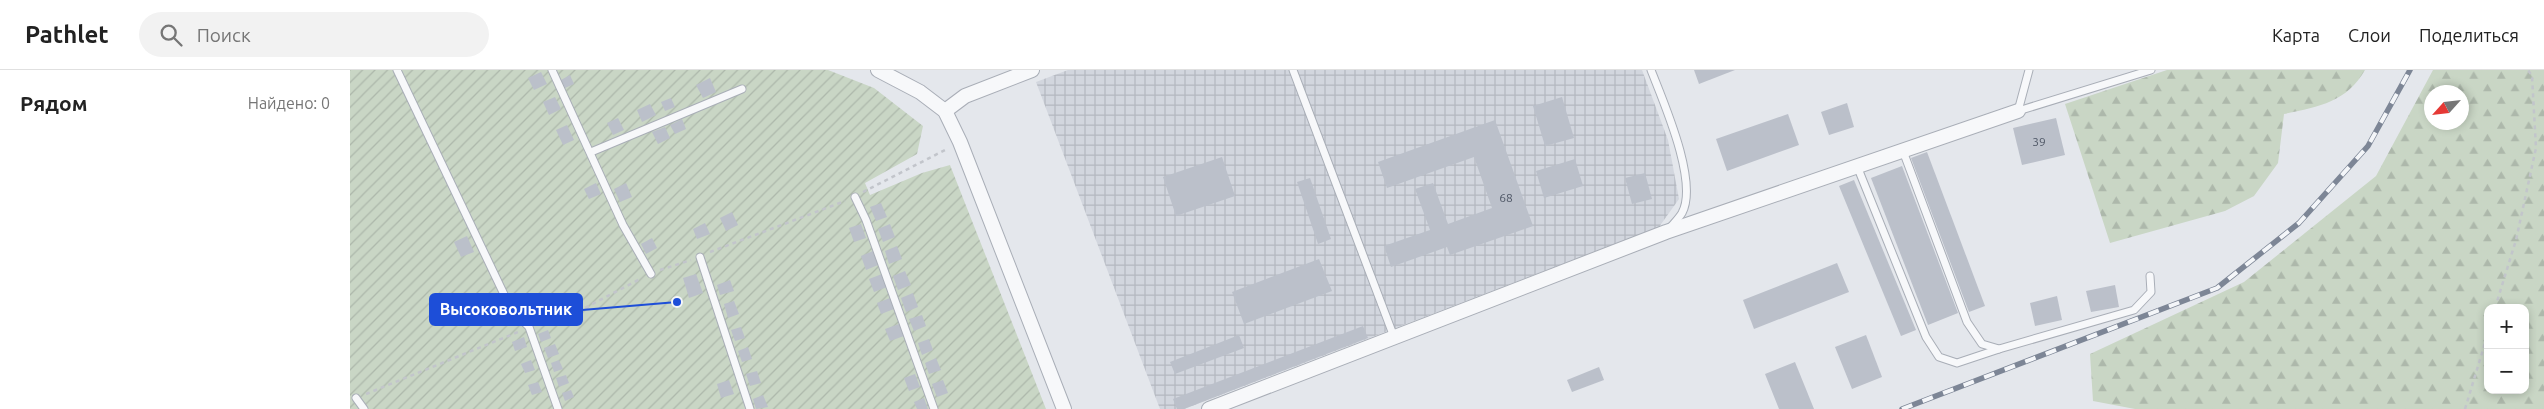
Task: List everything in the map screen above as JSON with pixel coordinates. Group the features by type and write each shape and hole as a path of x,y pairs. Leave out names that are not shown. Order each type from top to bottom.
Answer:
{"street":[{"path":"878,70 920,92 944,111 960,142 1064,409"},
{"path":"944,111 964,96 1011,74 1032,70"},
{"path":"1209,409 1666,232 2018,111"}],"lane":[{"path":"397,70 511,309 529,327 558,409"},
{"path":"552,70 623,224 651,274"},
{"path":"1293,70 1394,337"},
{"path":"1651,70 1674,128 1687,188 1683,212 1666,232"},
{"path":"2018,111 2029,70"},
{"path":"2018,111 2151,70"},
{"path":"591,152 742,89"},
{"path":"1903,151 1968,322 1982,344 1999,348"},
{"path":"1857,166 1926,337 1939,358 1957,363 1999,348 2134,310 2151,292 2150,276"},
{"path":"855,197 866,220 934,409"},
{"path":"700,257 750,409"},
{"path":"356,398 364,409"}],"path":[{"path":"2497,304 2516,240 2536,148 2532,76 2528,70"},
{"path":"2465,409 2484,346"}],"shaded area":[{"path":"1068,70 1642,70 1668,140 1679,199 1659,227 1184,409 1160,409 1036,82"}],"green space":[{"path":"350,70 828,70 874,88 923,126 917,154 865,183 870,195 922,173 950,165 1046,409 350,409"},
{"path":"2167,70 2365,70 2358,81 2340,96 2308,109 2284,114 2278,163 2254,196 2225,211 2110,243 2065,104"},
{"path":"2433,70 2544,70 2544,409 2135,409 2093,401 2090,354 2244,282 2376,176 2424,87 2424,130 2469,130 2469,85 2425,85"}],"building":[{"path":"1694,70 1735,70 1699,84"},
{"path":"541,72 547,84 534,90 528,78"},
{"path":"570,75 574,84 565,88 561,80"},
{"path":"710,78 716,92 703,98 696,85"},
{"path":"555,97 561,109 549,115 543,102"},
{"path":"1562,97 1574,138 1545,146 1533,106"},
{"path":"671,98 675,107 665,111 661,102"},
{"path":"1847,103 1854,127 1829,135 1821,112"},
{"path":"650,104 656,115 642,122 637,110"},
{"path":"1788,114 1799,145 1727,171 1716,139"},
{"path":"618,118 624,130 613,135 607,123"},
{"path":"2056,118 2065,155 2022,165 2013,128"},
{"path":"682,119 686,129 675,134 670,125"},
{"path":"1495,120 1533,226 1450,255 1447,247 1391,267 1384,246 1430,230 1415,189 1433,183 1448,224 1492,208 1474,157 1387,188 1378,162"},
{"path":"567,125 574,140 563,145 556,130"},
{"path":"665,127 670,138 658,144 652,132"},
{"path":"1927,152 1985,306 1969,312 1911,158"},
{"path":"1222,157 1235,196 1176,216 1163,177"},
{"path":"1575,159 1583,186 1544,198 1536,171"},
{"path":"1902,166 1958,313 1928,325 1871,178"},
{"path":"1645,173 1652,199 1632,204 1625,178"},
{"path":"1310,178 1331,239 1318,244 1297,182"},
{"path":"1854,180 1916,330 1901,336 1839,186"},
{"path":"596,183 601,194 589,199 584,189"},
{"path":"626,183 632,197 620,202 614,189"},
{"path":"881,203 887,217 876,221 870,207"},
{"path":"732,212 738,225 726,231 720,218"},
{"path":"705,223 710,234 697,239 693,229"},
{"path":"861,224 866,238 854,242 849,228"},
{"path":"890,224 895,237 883,242 878,229"},
{"path":"467,236 474,252 461,257 454,242"},
{"path":"652,238 657,248 646,254 641,244"},
{"path":"897,246 902,259 889,264 885,251"},
{"path":"873,251 878,265 866,270 861,256"},
{"path":"1319,259 1332,291 1244,324 1232,292"},
{"path":"1837,263 1849,292 1754,329 1743,300"},
{"path":"905,271 911,285 898,290 893,276"},
{"path":"696,274 703,293 689,298 683,278"},
{"path":"882,274 887,287 874,292 869,279"},
{"path":"730,280 734,291 720,295 717,285"},
{"path":"2115,285 2119,307 2091,312 2086,291"},
{"path":"913,293 918,307 906,312 901,298"},
{"path":"2057,296 2062,320 2035,326 2030,303"},
{"path":"890,298 894,309 881,314 877,303"},
{"path":"734,301 739,314 728,318 724,304"},
{"path":"922,315 926,326 914,331 909,319"},
{"path":"899,324 904,336 890,341 885,329"},
{"path":"1363,326 1368,338 1184,409 1177,409 1173,399"},
{"path":"741,327 745,338 735,341 731,330"},
{"path":"548,330 551,338 541,342 538,334"},
{"path":"1239,335 1244,348 1175,374 1170,362"},
{"path":"1866,335 1882,377 1852,389 1835,347"},
{"path":"524,337 527,347 515,351 512,342"},
{"path":"929,339 933,350 922,355 918,343"},
{"path":"555,344 559,354 548,358 544,348"},
{"path":"748,347 752,359 742,362 738,351"},
{"path":"936,358 941,370 929,374 925,363"},
{"path":"531,360 535,370 525,373 521,364"},
{"path":"559,360 563,369 554,372 551,363"},
{"path":"1795,362 1814,409 1779,409 1765,374"},
{"path":"1599,367 1604,380 1572,392 1567,380"},
{"path":"757,371 761,383 750,386 746,374"},
{"path":"915,374 920,387 909,391 904,378"},
{"path":"566,375 569,383 559,387 556,378"},
{"path":"729,380 734,394 721,398 717,384"},
{"path":"943,380 948,393 937,397 932,384"},
{"path":"538,382 542,392 532,395 528,385"},
{"path":"571,390 574,397 565,401 562,393"},
{"path":"763,395 768,407 756,409 753,399"},
{"path":"924,398 928,409 917,409 914,402"}],"railway":[{"path":"1902,409 2217,288 2299,223 2368,146 2410,70"}],"place":[{"name":"Высоковольтник","path":"677,302"}]}
